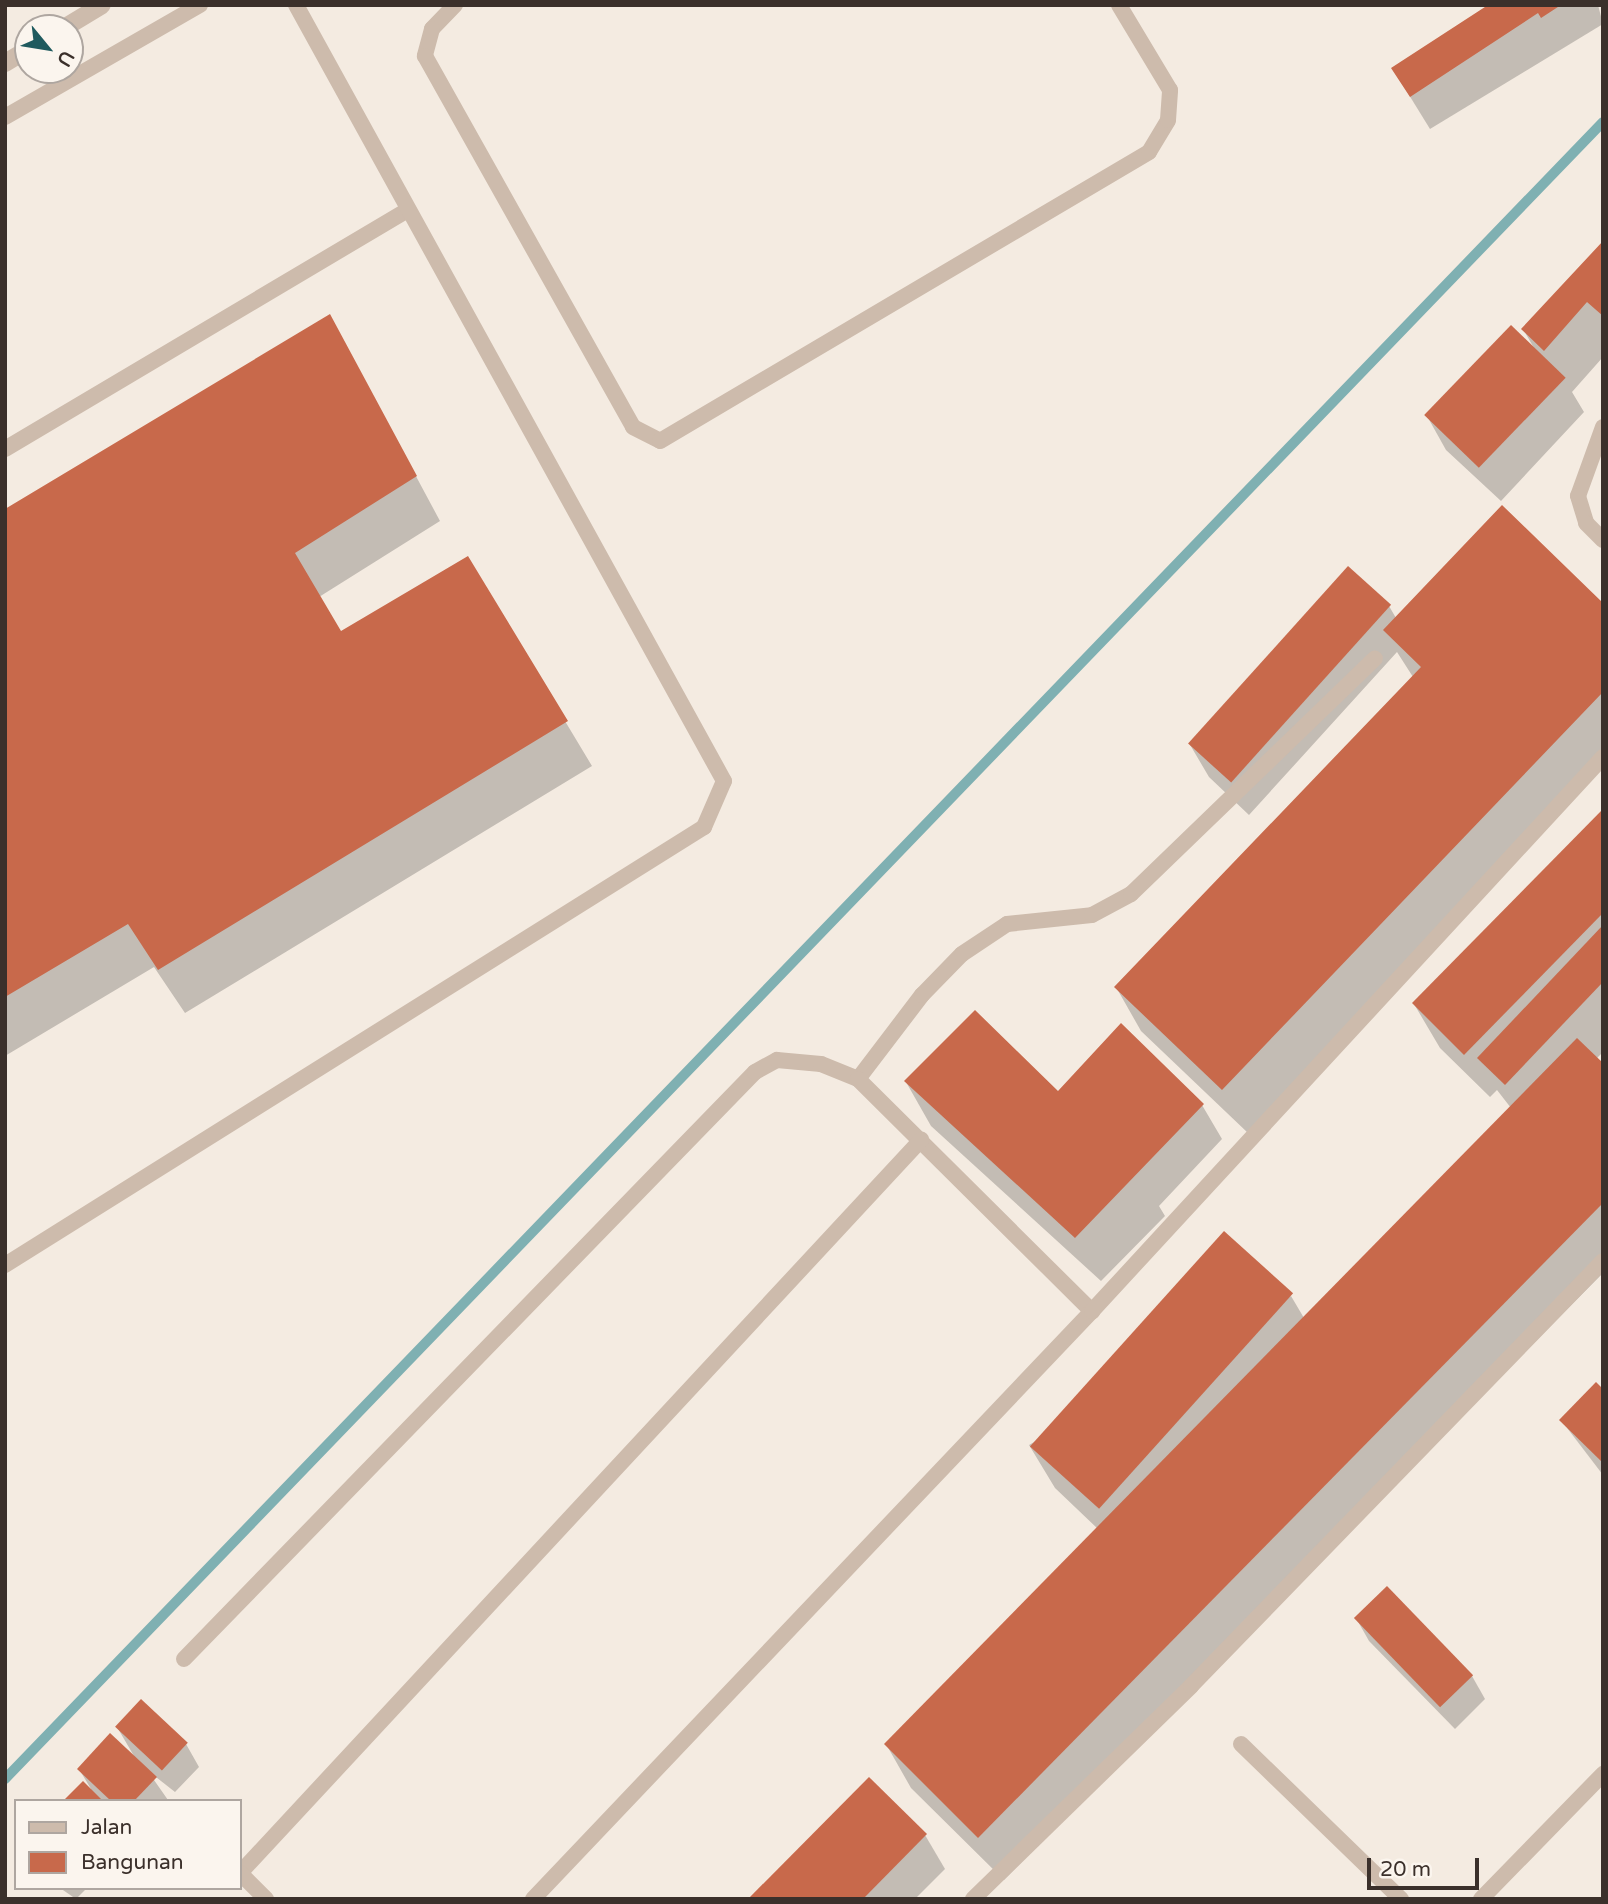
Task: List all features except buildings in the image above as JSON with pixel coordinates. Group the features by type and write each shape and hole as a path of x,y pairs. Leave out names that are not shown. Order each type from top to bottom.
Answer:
{"street":[{"path":"84,16 102,5"}],"lane":[{"path":"5,117 200,5"},
{"path":"5,1265 704,827 724,781 296,5"},
{"path":"455,5 432,29 425,56 633,427 660,441 1149,152 1168,120 1170,90 1119,5"},
{"path":"5,449 407,210"},
{"path":"1603,427 1578,496 1586,523 1603,540"},
{"path":"858,1079 922,995 962,954 1007,923 1092,915 1131,894 1376,658"},
{"path":"533,1899 1092,1311 1603,757"},
{"path":"184,1659 755,1072 777,1060 798,1060 858,1079 1092,1311"},
{"path":"242,1871 921,1140"},
{"path":"973,1899 1191,1686 1603,1261"},
{"path":"1241,1744 1401,1899"},
{"path":"1481,1899 1603,1774"},
{"path":"242,1875 266,1899"}],"waterway":[{"path":"5,1779 1603,122"}]}
